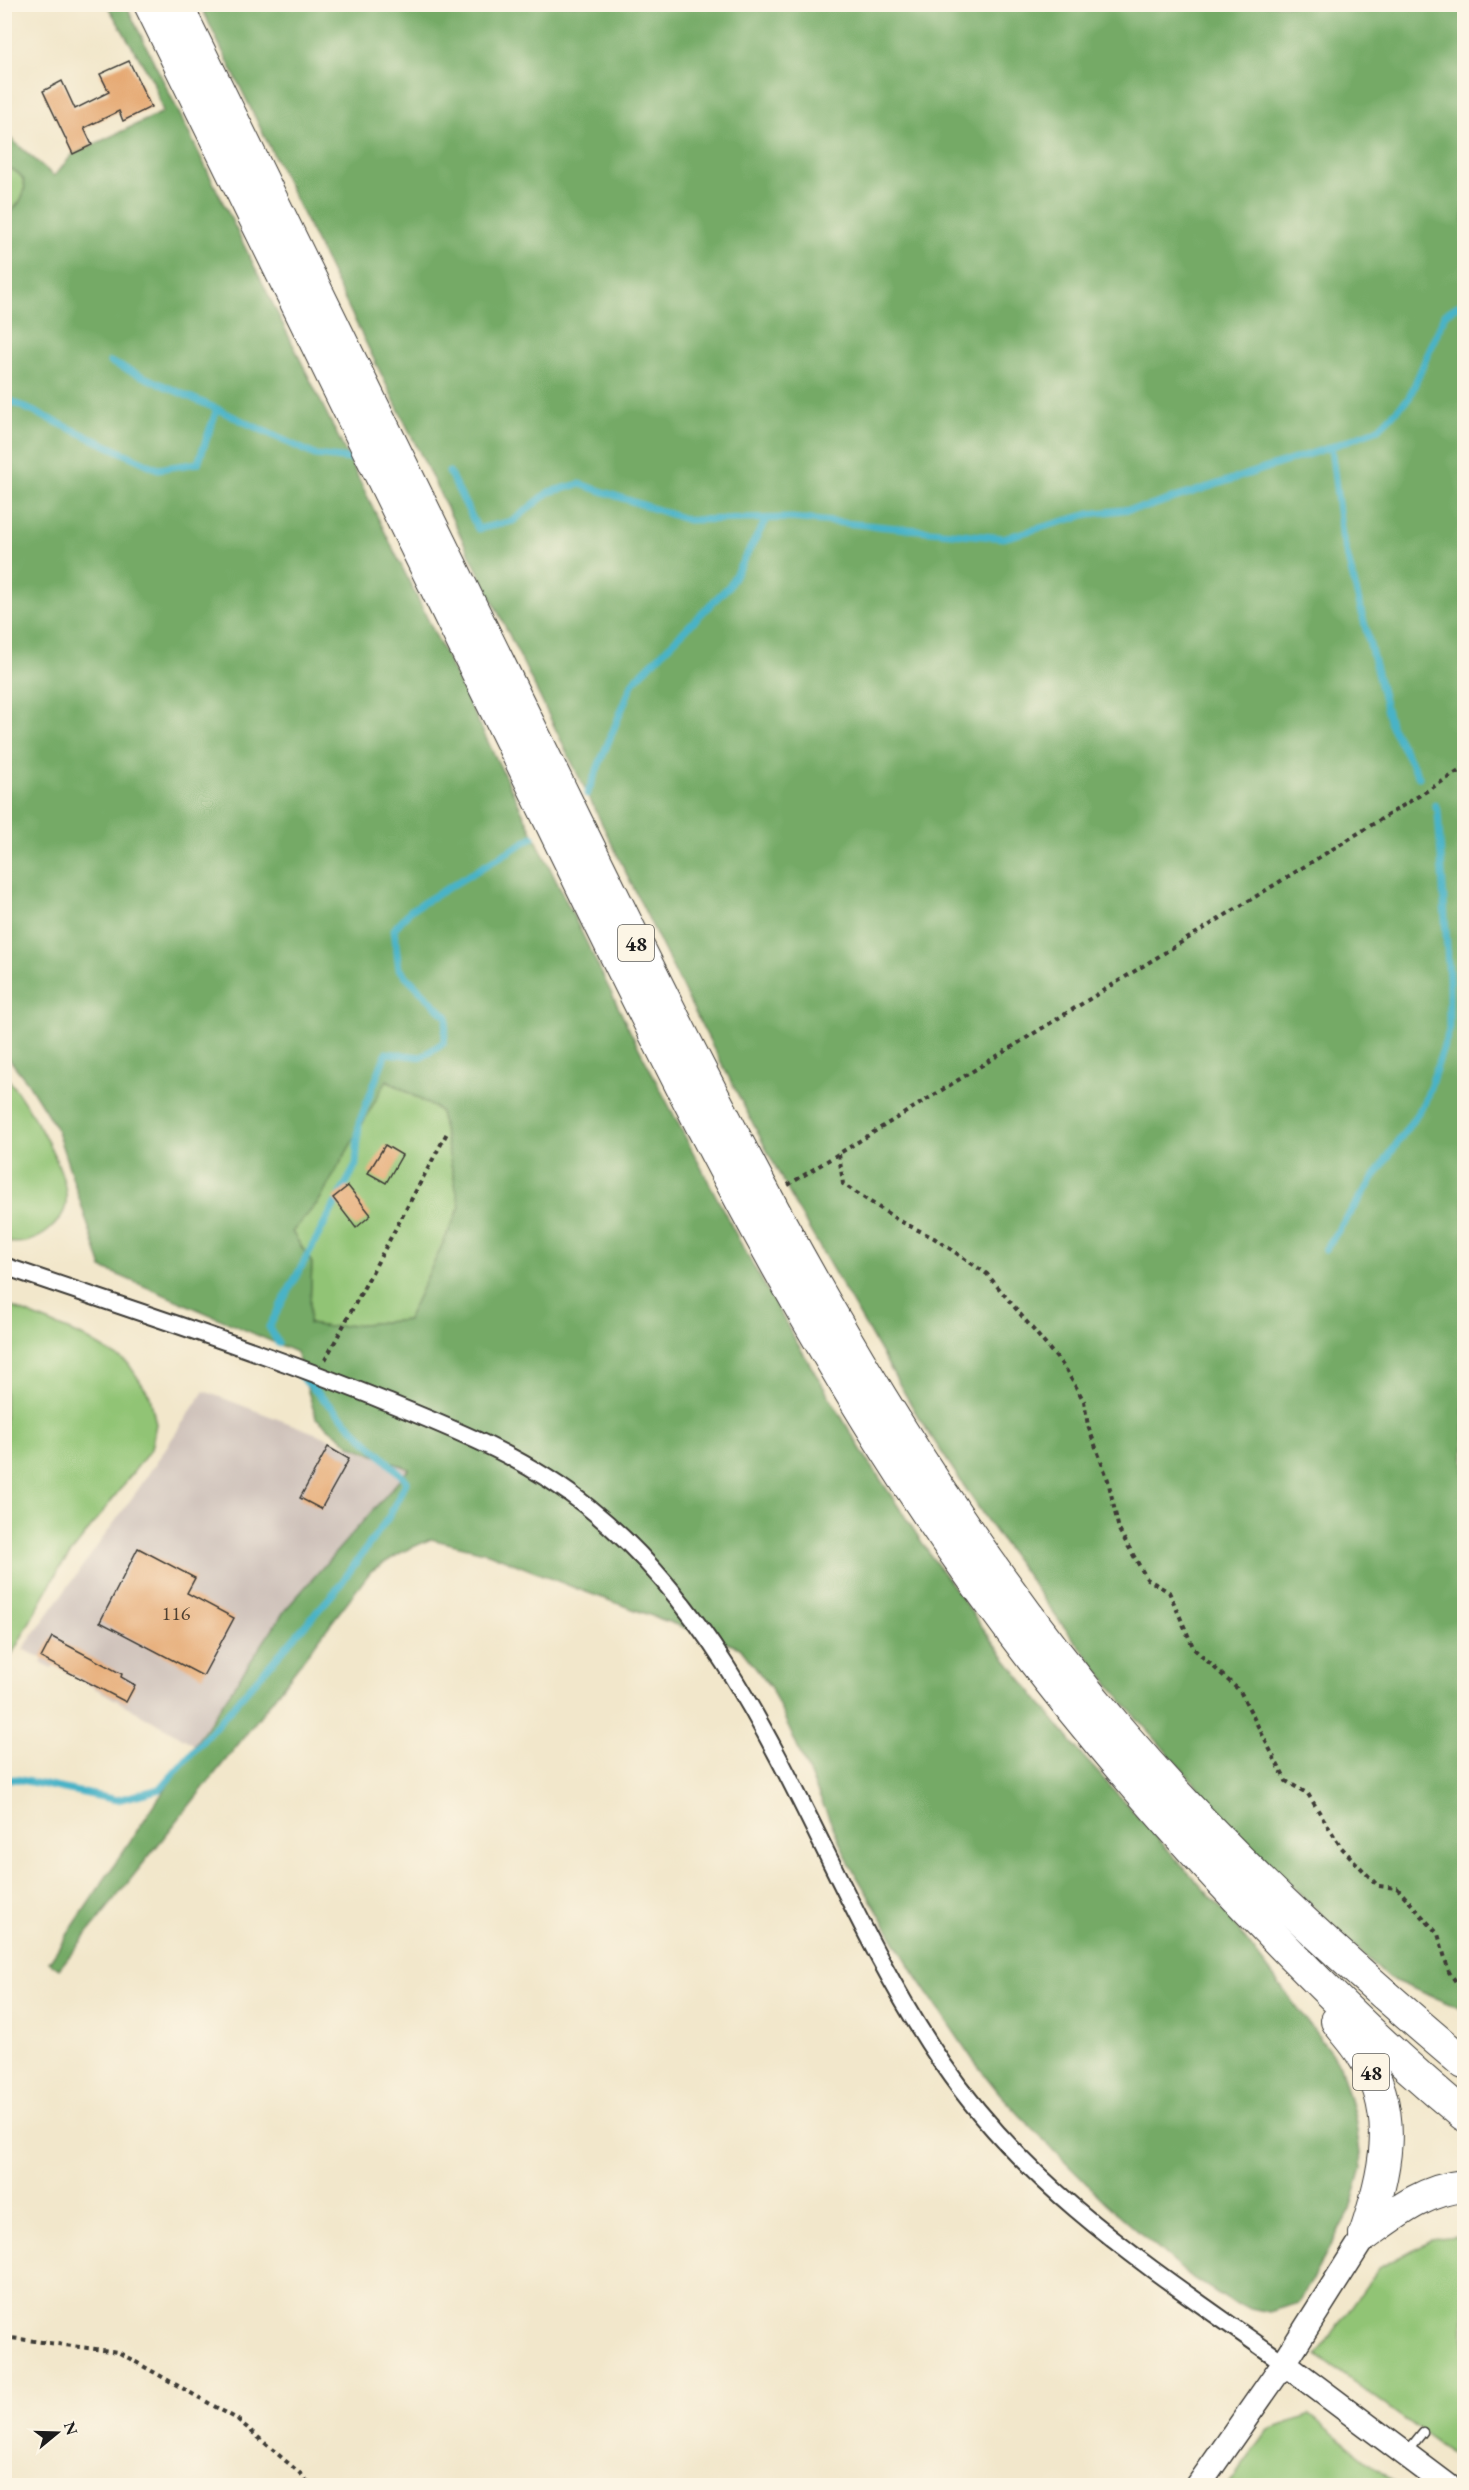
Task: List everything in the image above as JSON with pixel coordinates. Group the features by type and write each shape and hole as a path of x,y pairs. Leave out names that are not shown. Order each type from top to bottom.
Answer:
{"highway":[{"name":"48","path":"150,4 595,915 702,1127 821,1343 935,1525 1021,1644 1104,1750 1272,1936 1359,2021 1464,2115"},
{"name":"48","path":"176,4 723,1117 841,1331 902,1431 968,1531 1040,1630 1116,1727 1197,1819 1268,1890 1464,2063"},
{"name":"48","path":"1272,1936 1363,2054 1375,2079 1386,2132 1386,2158 1381,2184 1365,2235"},
{"path":"1365,2235 1404,2206 1426,2194 1464,2186"}],"main road":[{"path":"1198,2486 1284,2363 1365,2235"},
{"path":"1284,2363 1448,2486"}],"street":[{"path":"4,1266 317,1374 503,1452 554,1482 592,1510 672,1588 723,1661 767,1734 863,1925 914,2018 942,2063 974,2106 1016,2156 1084,2218 1161,2277 1284,2363"}],"lane":[{"path":"1405,2454 1423,2432"}],"path":[{"path":"780,1190 1464,768"},
{"path":"317,1374 447,1133"},
{"path":"840,1154 843,1184 898,1220 934,1238 987,1274 1065,1368 1084,1401 1088,1426 1108,1480 1119,1530 1147,1579 1169,1592 1194,1649 1240,1691 1286,1781 1308,1794 1341,1847 1378,1886 1397,1888 1438,1934 1449,1972 1464,1993"},
{"path":"4,2337 118,2352 237,2419 302,2475 310,2486"}],"shaded area":[{"path":"204,1391 409,1469 285,1609 195,1745 54,1665 52,1668 41,1663 43,1659 23,1649 137,1491"}],"green space":[{"path":"107,5 126,5 630,1031 740,1242 863,1453 931,1556 1004,1657 1082,1755 1228,1916 1340,2065 1355,2117 1362,2168 1350,2210 1299,2303 1269,2312 1236,2305 1184,2272 1106,2203 1000,2094 973,2060 914,1973 850,1865 771,1688 740,1648 575,1588 488,1553 431,1539 402,1552 371,1571 240,1742 59,1969 49,1962 285,1610 409,1469 352,1446 316,1418 296,1352 102,1268 56,1128 28,1083 5,1054 4,217 18,204 24,190 24,183 21,176 5,167 5,134 54,176 73,154 163,112 153,81","holes":["387,1080 440,1111 460,1207 407,1320 329,1327 309,1324 312,1263 292,1232 319,1201"]},
{"path":"200,5 1464,5 1464,2010 1388,1978 1275,1870 1213,1804 1132,1713 1057,1618 986,1519 919,1418 798,1210 689,1001"},
{"path":"4,167 21,176 24,183 22,197 5,217"},
{"path":"4,1072 23,1100 54,1155 66,1190 65,1209 57,1223 38,1237 21,1242 4,1241"},
{"path":"386,1080 440,1111 460,1207 407,1320 329,1327 309,1324 312,1263 292,1232 319,1201"},
{"path":"5,1304 82,1336 128,1363 150,1396 156,1424 151,1449 59,1569 5,1667"},
{"path":"1464,2236 1464,2463 1317,2355 1379,2268 1431,2240"},
{"path":"1310,2415 1397,2485 1228,2485 1269,2430"}],"building":[{"path":"129,61 151,107 123,121 119,111 84,128 92,145 73,154 43,91 62,81 75,109 109,92 100,74"},
{"path":"385,1145 402,1155 386,1183 368,1173"},
{"path":"348,1186 371,1215 356,1228 333,1198"},
{"path":"328,1447 349,1459 321,1509 300,1498"},
{"path":"138,1548 195,1578 187,1593 234,1618 203,1676 100,1622"},
{"path":"52,1637 122,1674 121,1677 135,1685 126,1702 41,1658"}],"waterway":[{"path":"449,472 478,529 513,521 549,492 580,484 688,520 791,518 1004,538 1089,514 1147,507 1331,447 1378,429 1409,398 1445,314 1464,302"},
{"path":"110,362 217,409"},
{"path":"4,398 158,469 198,463 217,409 315,455 350,459"},
{"path":"1331,447 1342,535 1390,724 1419,777"},
{"path":"587,794 633,682 729,586 766,520"},
{"path":"1325,1250 1425,1102 1449,1031 1449,979 1438,811 1435,805"},
{"path":"278,1343 269,1327 356,1165 359,1123 386,1053 422,1057 444,1042 447,1017 399,969 394,929 411,910 533,837"},
{"path":"4,1780 16,1779 117,1800 160,1789 337,1589 388,1518 407,1481 295,1371"}]}
